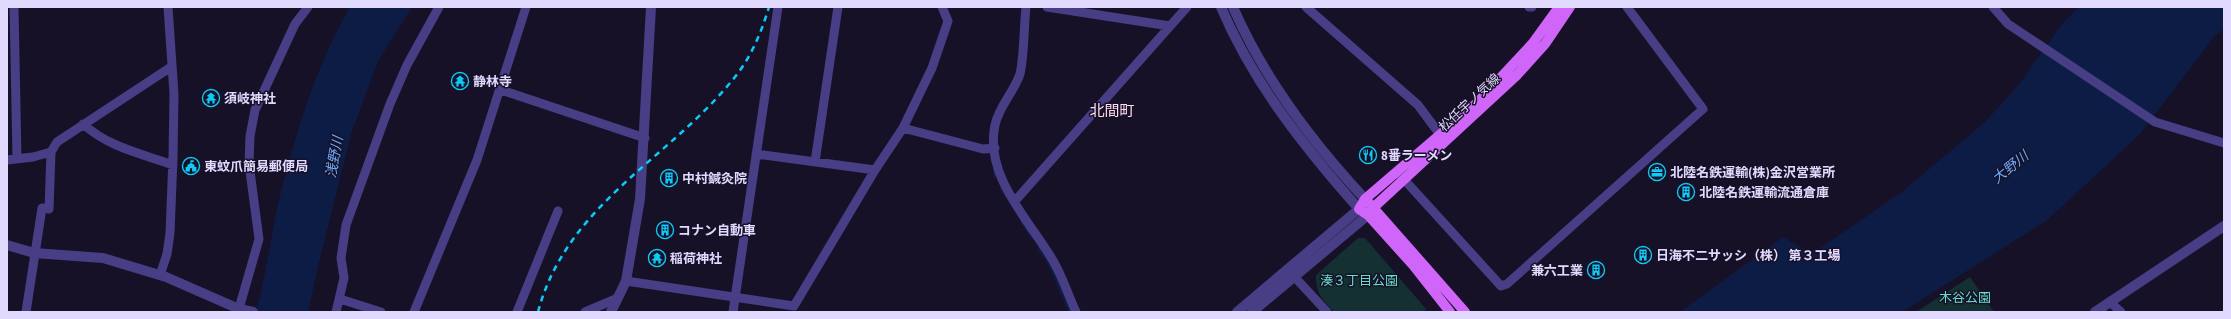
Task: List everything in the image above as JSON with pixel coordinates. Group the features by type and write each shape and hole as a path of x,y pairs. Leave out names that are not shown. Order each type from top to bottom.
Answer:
{"main road":[{"name":"松任宇ノ気線","path":"1359,209 1365,199 1517,75 1544,44 1562,9"},
{"name":"松任宇ノ気線","path":"1371,211 1405,180 1442,137"},
{"path":"1365,199 1371,211 1450,312"},
{"path":"1359,209 1371,211 1465,312"}],"street":[{"path":"14,7 17,159"},
{"path":"160,275 167,254 170,234 173,166 174,94 168,7"},
{"path":"7,246 34,253 103,258 160,275 243,311 259,239 249,164 250,136 255,110 292,30 308,7"},
{"path":"336,312 344,278 342,258 346,225 390,104 407,65 439,7"},
{"path":"414,312 477,160 501,90 526,7"},
{"path":"611,312 626,281 640,199 645,138 651,7"},
{"path":"733,312 778,7"},
{"path":"815,162 838,7"},
{"path":"626,281 794,306 875,170 903,128 932,68 948,21 942,7"},
{"path":"1026,7 1020,73 1014,87 1007,96 995,126 995,148 998,171 1052,260 1076,312"},
{"path":"1047,7 1170,26"},
{"path":"1015,201 1187,7"},
{"path":"1221,7 1244,53 1290,126 1317,161 1359,209 1287,268 1237,312"},
{"path":"1233,7 1259,60 1281,95 1336,168 1365,199"},
{"path":"1306,7 1418,105 1442,137"},
{"path":"1398,172 1501,286 1507,284 1703,109 1627,7"},
{"path":"1992,7 2008,24 2155,122 2224,143"},
{"path":"26,312 42,208 49,209 51,152 57,142 171,67"},
{"path":"501,90 645,138"},
{"path":"83,124 96,136 125,151 173,166"},
{"path":"903,128 984,149 995,148"},
{"path":"7,160 51,152"},
{"path":"756,154 875,170"},
{"path":"516,312 558,211"},
{"path":"1252,312 1371,211"},
{"path":"2095,312 2224,226"},
{"path":"1287,268 1327,312"},
{"path":"585,312 618,298"},
{"path":"340,299 381,312"},
{"path":"2110,302 2121,312"}],"green space":[{"name":"湊３丁目公園","path":"1358,238 1365,238 1426,309 1423,312 1334,312 1326,304 1318,291 1316,275"},
{"name":"木谷公園","path":"1970,277 1994,312 1916,312"}],"water":[{"name":"浅野川","path":"350,7 412,7 378,61 351,134 308,312 256,312 281,192 301,121 318,74 338,29"},
{"name":"大野川","path":"2079,7 2224,7 2224,28 2213,38 2140,134 2046,221 1902,312 1680,312 1783,237 1812,254 1903,191 1986,121 2020,83 2062,24"}],"waterway":[{"path":"994,169 995,177"},
{"path":"1001,188 1006,196"},
{"path":"1021,221 1032,238"},
{"path":"1038,248 1048,262 1070,312"}],"railway":[{"path":"538,312 552,274 572,240 597,210 712,103 738,73 756,41 769,7"}],"place":[{"name":"静林寺","path":"460,81"},
{"name":"須岐神社","path":"211,98"},
{"name":"8番ラーメン","path":"1368,155"},
{"name":"東蚊爪簡易郵便局","path":"191,166"},
{"name":"北陸名鉄運輸(株)金沢営業所","path":"1657,172"},
{"name":"中村鍼灸院","path":"669,178"},
{"name":"北陸名鉄運輸流通倉庫","path":"1686,192"},
{"name":"コナン自動車","path":"665,230"},
{"name":"日海不二サッシ（株） 第３工場","path":"1643,255"},
{"name":"稲荷神社","path":"657,258"},
{"name":"兼六工業","path":"1596,270"}],"district":[{"name":"北間町","path":"1112,111"}]}
